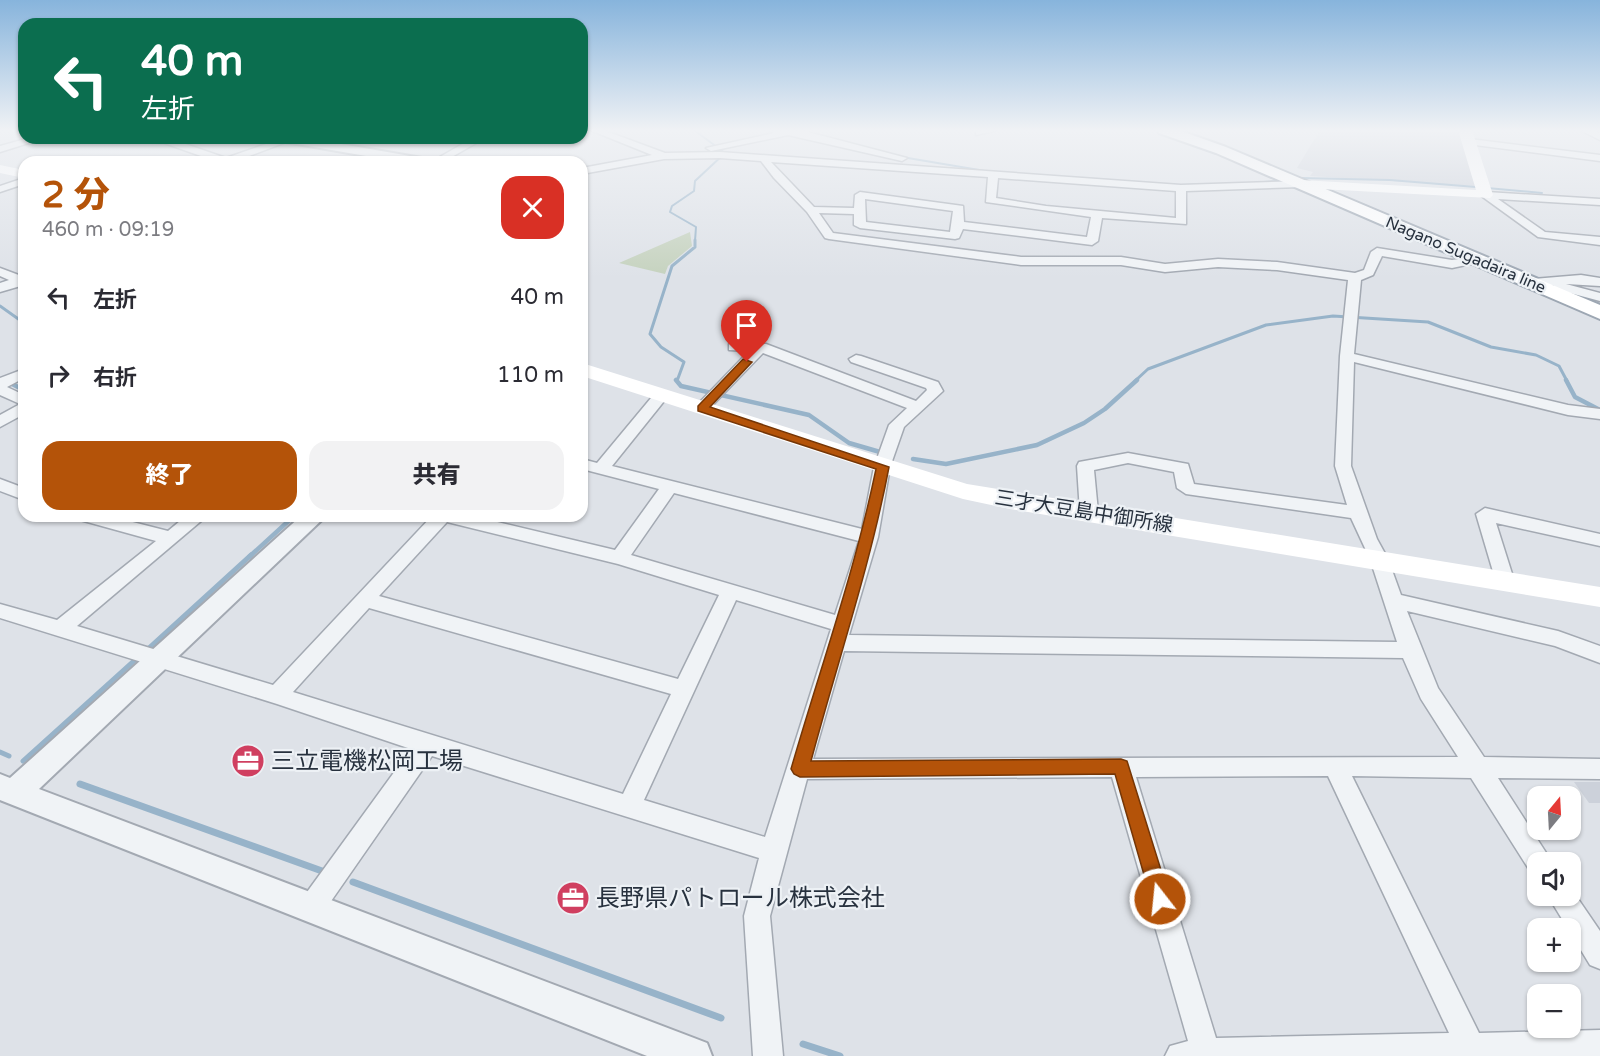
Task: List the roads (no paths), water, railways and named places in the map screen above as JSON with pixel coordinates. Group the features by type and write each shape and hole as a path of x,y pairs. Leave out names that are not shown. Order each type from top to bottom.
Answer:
{"main road":[{"name":"Nagano Sugadaira line","path":"1290,179 1476,259 1541,283 1600,313"},
{"path":"1301,184 1485,195 1479,179"},
{"name":"三才大豆島中御所線","path":"588,371 661,396 712,398 882,467 974,493 1600,597"}],"street":[{"path":"781,179 811,210 829,236 916,249 1050,261 1121,261 1165,268 1218,263 1276,266 1355,277 1366,276 1371,272 1377,252 1452,264 1476,259"},
{"path":"993,179 990,200 1046,209 1097,212 1182,222 1181,188"},
{"path":"1044,179 1181,188 1301,184"},
{"path":"0,189 18,183"},
{"path":"860,195 959,208 958,225 956,236 860,225 860,195"},
{"path":"1485,195 1600,202"},
{"path":"1485,195 1542,236 1600,241"},
{"path":"1046,209 1040,236 1050,261"},
{"path":"811,210 859,212"},
{"path":"958,225 1092,241 1097,212"},
{"path":"0,272 18,279"},
{"path":"1355,277 1347,356 1343,466 1359,513 1379,559 1410,650 1429,693 1532,852"},
{"path":"1541,283 1598,279"},
{"path":"0,288 18,281"},
{"path":"1541,283 1600,297"},
{"path":"734,347 761,347 918,407"},
{"path":"712,398 761,347"},
{"path":"1347,356 1568,410 1600,414"},
{"path":"768,1056 757,915 772,851 800,769 838,633 869,537 882,467 897,425 935,391 933,385 856,359"},
{"path":"0,384 18,376"},
{"path":"0,389 18,398"},
{"path":"602,468 661,396"},
{"path":"0,422 18,412"},
{"path":"1089,512 1085,466 1128,458 1182,468 1186,488 1253,501 1273,500 1359,513"},
{"path":"588,465 869,537"},
{"path":"0,485 18,492"},
{"path":"619,558 671,485"},
{"path":"1504,580 1485,514 1600,540"},
{"path":"109,522 170,538"},
{"path":"60,629 190,522"},
{"path":"308,522 158,659 7,790 694,1056"},
{"path":"278,694 439,522"},
{"path":"470,522 619,558 730,591 838,633 1410,650"},
{"path":"629,807 730,591"},
{"path":"366,600 683,689"},
{"path":"1394,601 1558,639 1600,654"},
{"path":"0,611 278,694 427,745 772,851"},
{"path":"311,908 427,745"},
{"path":"800,769 1121,766 1600,769"},
{"path":"1121,766 1193,1055 1473,1052 1600,1045"},
{"path":"1335,766 1473,1052"},
{"path":"1568,906 1600,955"}],"waterway":[{"path":"695,241 696,227 670,212 672,206 694,191 697,179"},
{"path":"1358,179 1476,187"},
{"path":"1264,182 1278,181"},
{"path":"1179,185 1224,184"},
{"path":"1487,188 1542,193"},
{"path":"677,381 684,362 661,347 650,334 672,266 695,247 695,241"},
{"path":"0,306 18,319"},
{"path":"1135,381 1148,369 1266,325 1333,316 1428,322 1491,347 1536,355 1559,366 1567,381"},
{"path":"676,380 681,386 809,415 849,443 880,452"},
{"path":"913,459 946,464 1037,445 1084,423 1105,409 1137,380"},
{"path":"1566,380 1575,397 1600,410"},
{"path":"12,384 18,387"},
{"path":"249,557 287,522"},
{"path":"149,648 251,555"},
{"path":"23,761 136,659"},
{"path":"0,752 9,756"},
{"path":"80,784 322,871"},
{"path":"353,882 721,1018"},
{"path":"803,1044 840,1056"}],"place":[{"name":"三立電機松岡工場","path":"248,761"},
{"name":"長野県パトロール株式会社","path":"573,898"}]}
